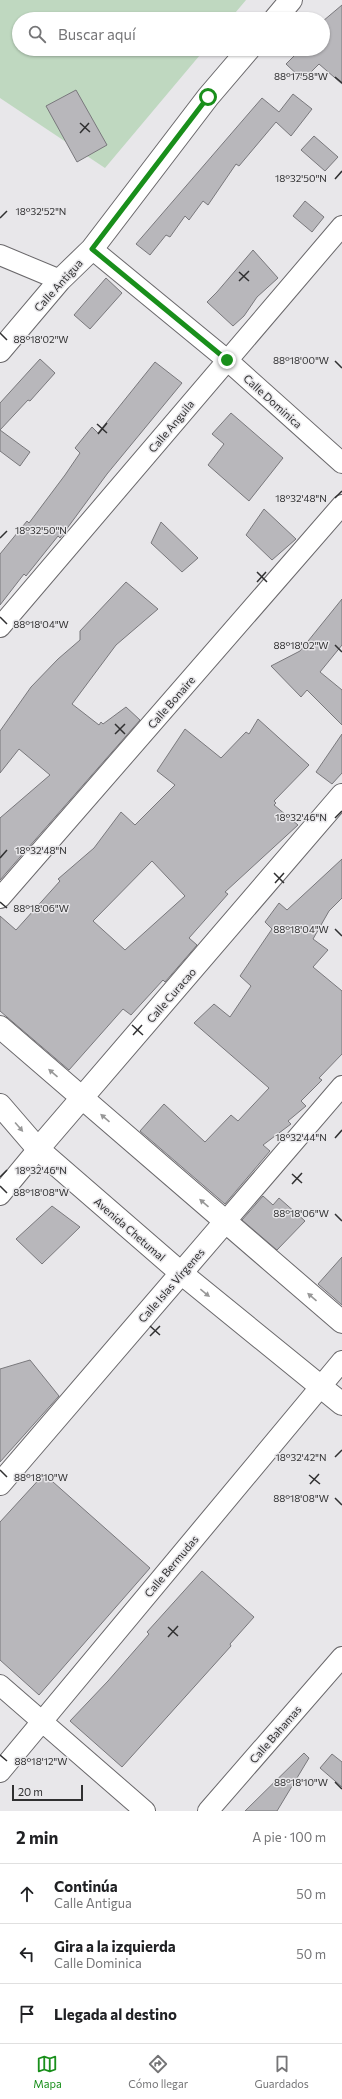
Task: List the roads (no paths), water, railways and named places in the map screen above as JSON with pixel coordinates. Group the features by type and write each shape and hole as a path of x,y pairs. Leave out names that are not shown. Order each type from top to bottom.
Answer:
{"main road":[{"path":"281,12 291,0"},
{"name":"Calle Antigua","path":"0,351 60,280 92,249 208,97 243,56"},
{"name":"Calle Curacao","path":"38,1149 342,795"},
{"path":"0,1027 342,1322"},
{"name":"Avenida Chetumal","path":"0,1105 38,1149 180,1273 342,1404"},
{"name":"Calle Islas Vírgenes","path":"0,1484 180,1273 226,1222"}],"street":[{"name":"Calle Anguila","path":"0,627 342,226"},
{"name":"Calle Dominica","path":"92,249 227,360 342,463"},
{"path":"0,255 60,280"},
{"name":"Calle Bonaire","path":"0,898 342,505"},
{"name":"Calle Islas Vírgenes","path":"226,1222 342,1086"},
{"name":"Calle Curacao","path":"0,1195 38,1149"},
{"name":"Calle Bermudas","path":"0,1772 342,1361"},
{"name":"Calle Bahamas","path":"208,1811 342,1657"},
{"path":"0,1686 145,1811"}]}
